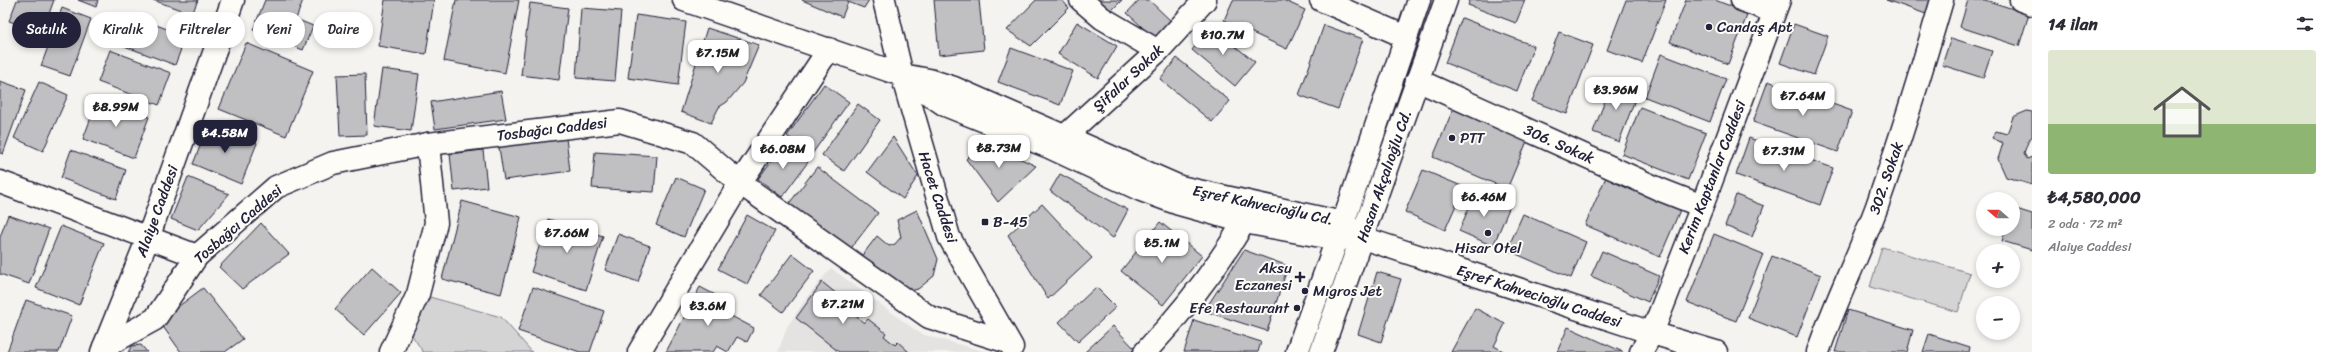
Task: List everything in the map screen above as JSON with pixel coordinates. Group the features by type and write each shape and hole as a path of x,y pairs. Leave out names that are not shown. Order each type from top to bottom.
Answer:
{"street":[{"name":"Alaiye Caddesi","path":"103,350 148,238 233,0"},
{"name":"Eşref Kahvecioğlu Cd.","path":"684,0 902,75 929,80 954,88 1066,135 1180,187 1363,238"},
{"name":"Hacet Caddesi","path":"884,0 902,75 949,237 1012,347"},
{"path":"1081,0 1102,18 1158,51"},
{"path":"1321,0 1406,37"},
{"name":"Hasan Akçalıoğlu Cd.","path":"1297,352 1419,0"},
{"name":"Hasan Akçalıoğlu Cd.","path":"1321,352 1363,238 1446,0"},
{"path":"1742,0 1777,6"},
{"name":"302. Sokak","path":"1818,352 1830,315 1877,206 1916,89 1942,0"},
{"path":"2021,0 2032,4"},
{"name":"Şifalar Sokak","path":"1066,135 1158,51 1195,3"},
{"name":"Kerim Kaptanlar Caddesi","path":"1641,352 1652,333 1702,206 1777,6"},
{"path":"639,352 740,183 829,49"},
{"name":"Eşref Kahvecioğlu Cd.","path":"902,75 945,105 1049,147 1141,190 1179,204 1244,222 1340,231"},
{"name":"306. Sokak","path":"1417,80 1661,190 1702,206"},
{"path":"917,128 928,116 945,105"},
{"name":"Tosbağcı Caddesi","path":"103,350 155,319 197,256 276,187 333,163 428,144 620,121 693,143 740,183 928,317 1012,347"},
{"path":"392,352 418,294 436,223 428,144"},
{"path":"0,182 197,256"},
{"path":"1145,352 1170,325 1231,244 1244,222"},
{"name":"Eşref Kahvecioğlu Caddesi","path":"1363,238 1652,333 1716,352"}],"shaded area":[{"path":"1429,0 1439,0 1371,194 1363,193"},
{"path":"1882,247 1970,273 1958,312 1870,287"},
{"path":"831,268 921,334 987,352 778,352 787,327 807,297"},
{"path":"426,296 501,317 532,352 423,352 410,332"}],"building":[{"path":"17,0 54,0 50,12 12,12"},
{"path":"78,0 98,0 96,7"},
{"path":"153,0 198,0 193,12 186,12"},
{"path":"265,0 303,0 299,12 260,12"},
{"path":"385,0 434,0 426,54 378,46"},
{"path":"456,0 519,0 505,73 444,61"},
{"path":"802,0 869,0 864,8 848,2 842,17"},
{"path":"934,0 979,0 984,50 939,55"},
{"path":"1036,0 1062,0 1069,8 1031,46 1007,30"},
{"path":"1098,0 1122,0 1110,12"},
{"path":"1139,0 1149,0 1173,23 1156,40 1127,13"},
{"path":"1233,0 1283,0 1305,10 1287,49 1224,20"},
{"path":"1470,0 1525,0 1516,23 1468,5"},
{"path":"1626,0 1666,0 1642,63 1607,50"},
{"name":"Candaş Apt","path":"1686,0 1715,0 1748,13 1728,64 1670,42"},
{"path":"1886,0 1931,0 1926,14"},
{"path":"1968,0 1985,0 2029,14 2019,46 1960,27"},
{"path":"530,3 568,8 559,80 521,75"},
{"path":"62,8 73,12 61,12"},
{"path":"581,8 621,11 615,81 576,78"},
{"path":"12,13 12,22 9,21"},
{"path":"81,15 89,18 89,24 81,46"},
{"path":"636,15 686,22 678,85 628,78"},
{"path":"1462,18 1534,46 1517,91 1445,63"},
{"path":"1077,22 1117,46 1098,78 1058,54"},
{"path":"305,23 313,26 305,45"},
{"path":"1794,24 1828,36 1814,75 1780,63"},
{"path":"1324,25 1363,39 1338,109 1299,95"},
{"path":"158,26 166,29 166,48 181,48 175,65 130,48 158,48"},
{"path":"1211,27 1255,62 1235,86 1192,50"},
{"path":"707,28 759,45 743,83 727,102 719,107 711,123 681,112"},
{"path":"1559,32 1593,45 1567,114 1532,101"},
{"path":"1951,38 1992,51 1983,78 1942,65"},
{"path":"246,43 253,46 253,48 258,48 313,71 286,136 219,109"},
{"path":"48,48 80,48 70,76 41,66"},
{"path":"1011,48 1073,71 1060,105 998,82"},
{"path":"110,50 171,73 159,105 98,82"},
{"path":"1661,54 1726,79 1710,122 1645,97"},
{"path":"1177,58 1230,101 1212,122 1160,79"},
{"path":"382,69 419,74 411,131 374,126"},
{"path":"365,74 367,135 340,136 337,75"},
{"path":"1613,80 1639,89 1619,142 1593,132"},
{"path":"0,81 26,90 3,154 0,153"},
{"path":"1768,81 1852,111 1838,152 1753,122"},
{"path":"39,82 68,95 43,151 14,138"},
{"path":"824,84 849,102 812,154 787,136"},
{"path":"501,91 506,119 435,129 431,102"},
{"path":"98,99 149,117 134,158 83,139"},
{"path":"858,104 880,120 844,171 822,155"},
{"path":"1454,107 1528,139 1507,189 1433,157"},
{"path":"1640,107 1706,133 1688,180 1622,154"},
{"path":"2027,111 2032,112 2032,137 2029,139 2024,153 2027,159 2032,157 2032,185 2006,177 1998,159 2003,143 1992,138 1996,131 2007,134 2013,117"},
{"path":"209,124 257,143 241,184 193,164"},
{"path":"893,137 918,176 903,199 867,172"},
{"path":"566,138 570,171 504,180 499,147"},
{"path":"1749,138 1833,168 1820,205 1736,175"},
{"path":"985,142 1036,166 998,202 966,159"},
{"path":"784,144 808,162 782,197 758,179"},
{"path":"71,150 126,170 116,199 61,178"},
{"path":"483,150 487,187 454,191 450,154"},
{"path":"595,152 657,156 654,192 592,188"},
{"path":"817,167 878,213 849,251 788,205"},
{"path":"1423,170 1464,187 1445,230 1405,212"},
{"path":"1060,174 1128,210 1113,238 1050,191"},
{"path":"188,177 229,194 198,230 171,219"},
{"path":"676,177 704,189 684,237 656,225"},
{"path":"1606,177 1680,210 1660,257 1585,225"},
{"path":"1476,191 1510,206 1493,246 1459,231"},
{"path":"1736,195 1764,206 1752,237 1725,226"},
{"path":"462,201 521,217 501,294 442,279"},
{"path":"1042,204 1092,258 1048,299 1008,235"},
{"path":"917,210 938,259 934,276 918,289 906,292 861,257 877,236 889,246 895,244 901,237 897,220"},
{"path":"2020,210 2032,214 2032,250 2020,246 2020,244 2012,244 2002,241 2004,236 2020,236"},
{"path":"1523,214 1586,242 1571,278 1507,250"},
{"path":"8,215 49,229 29,284 0,274 0,237"},
{"path":"747,215 775,231 747,284 718,269"},
{"path":"548,219 603,236 586,290 531,272"},
{"path":"1160,222 1202,256 1163,305 1121,271"},
{"path":"261,223 289,254 242,289 219,267"},
{"path":"61,226 104,243 79,305 36,288"},
{"path":"618,234 650,246 638,282 605,270"},
{"path":"1714,234 1763,254 1736,321 1687,302"},
{"path":"1244,250 1288,266 1267,331 1204,311"},
{"path":"1602,251 1659,276 1648,302 1591,276"},
{"path":"792,254 814,271 783,312 761,295"},
{"path":"1772,256 1821,275 1797,337 1748,318"},
{"path":"372,267 401,293 364,335 335,309"},
{"path":"1377,272 1401,279 1381,342 1358,334"},
{"path":"822,282 854,308 851,312 864,323 868,319 886,333 884,336 895,345 898,342 909,352 839,352 796,318"},
{"path":"533,287 604,311 590,352 580,352 518,331"},
{"path":"700,287 723,299 718,309 754,328 747,342 737,337 728,352 717,346 713,352 666,352"},
{"path":"1096,287 1116,307 1078,342 1059,322"},
{"path":"203,288 243,339 225,352 181,352 159,321"},
{"path":"26,300 72,316 59,352 7,352"},
{"path":"1475,308 1505,324 1494,346 1505,352 1451,352"},
{"path":"1848,310 1913,330 1907,352 1835,352"},
{"path":"1194,320 1261,342 1258,352 1184,352"},
{"path":"1113,326 1135,349 1131,352 1085,352"},
{"path":"1568,327 1623,352 1557,352"},
{"path":"1929,334 1970,347 1969,352 1923,352"},
{"path":"141,345 147,352 128,352 132,346"}],"place":[{"name":"Candaş Apt","path":"1709,27"},
{"name":"PTT","path":"1452,138"},
{"name":"B-45","path":"985,222"},
{"name":"Hisar Otel","path":"1488,233"},
{"name":"Aksu Eczanesi","path":"1300,277"},
{"name":"Mıgros Jet","path":"1305,291"},
{"name":"Efe Restaurant","path":"1297,308"}]}
